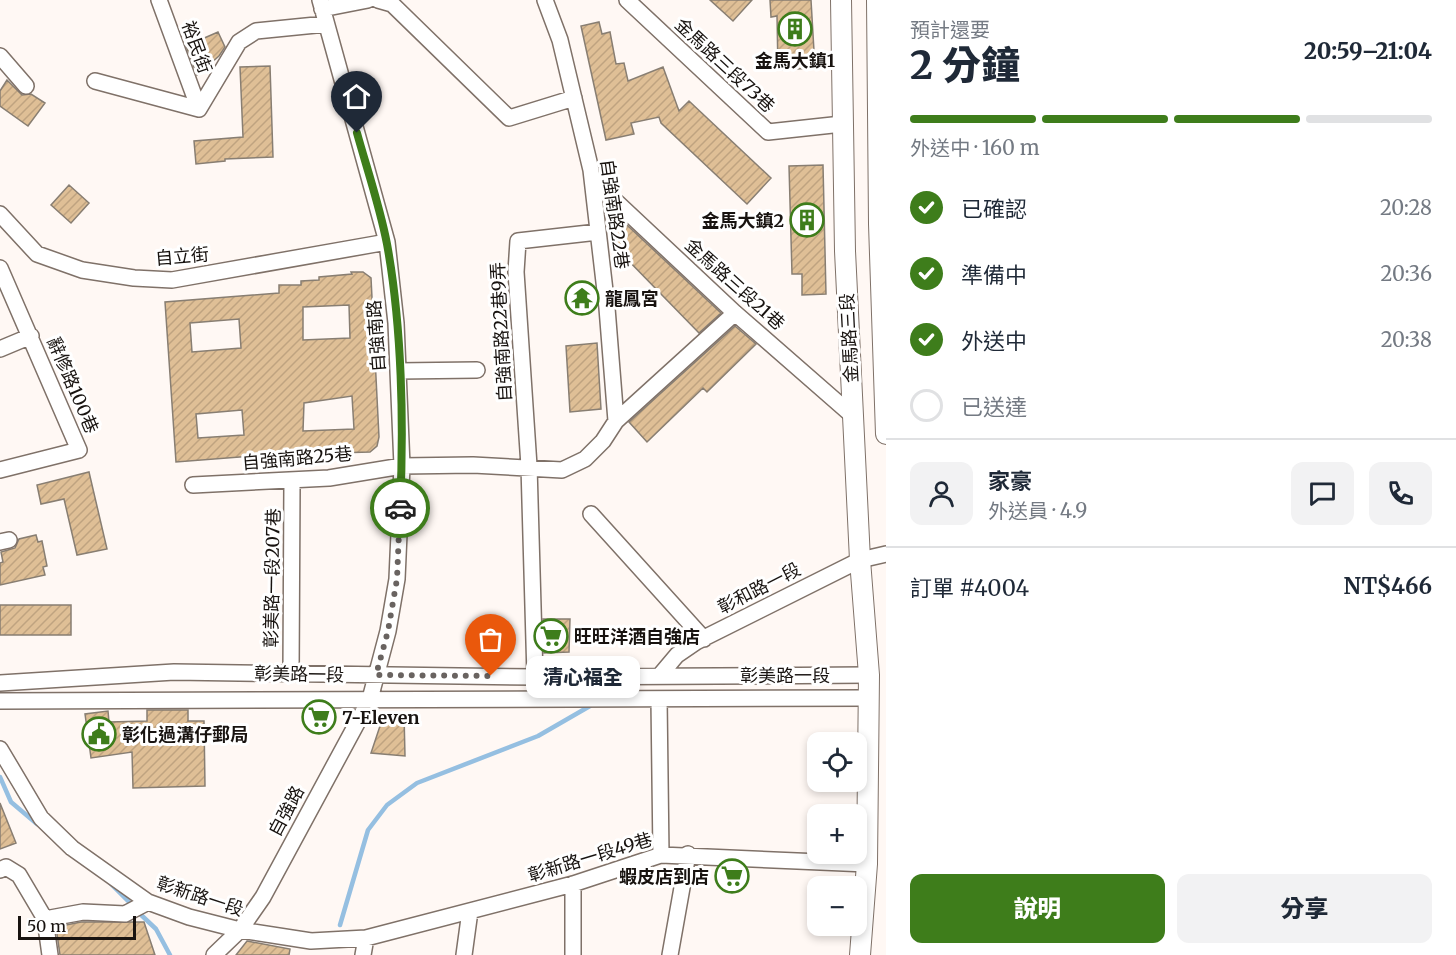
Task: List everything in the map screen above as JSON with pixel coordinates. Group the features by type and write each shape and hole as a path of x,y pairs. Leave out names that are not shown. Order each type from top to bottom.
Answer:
{"main road":[{"name":"金馬路三段","path":"841,0 842,124 860,560 878,675 860,955"},
{"name":"金馬路三段","path":"877,0 879,224 886,434"}],"street":[{"name":"裕民街","path":"159,0 199,109"},
{"path":"95,81 199,109 239,42 256,31 368,0"},
{"path":"378,0 392,4 509,118 574,98"},
{"name":"自強南路22巷","path":"545,0 560,40 592,179 616,422"},
{"name":"金馬路三段73巷","path":"627,0 768,132 842,124"},
{"name":"自強南路","path":"323,11 387,242 396,323 402,466 397,579 388,631 376,675"},
{"path":"0,56 26,86"},
{"name":"金馬路三段21巷","path":"592,179 735,313 853,416"},
{"name":"自立街","path":"0,214 37,254 82,270 134,278 172,280 387,242"},
{"name":"自強南路22巷9弄","path":"529,466 516,272 518,241 598,232"},
{"name":"辭修路100巷","path":"0,268 79,450 0,470"},
{"path":"402,466 529,466 562,470 585,459 603,441 616,422 735,313"},
{"name":"辭修路100巷","path":"0,349 31,336"},
{"path":"398,371 477,370"},
{"name":"自強南路25巷","path":"194,485 329,478 402,466"},
{"path":"529,466 535,677"},
{"name":"彰美路一段207巷","path":"291,674 292,483"},
{"path":"591,514 704,639"},
{"name":"彰和路一段","path":"661,675 677,655 704,639 860,560 886,554"},
{"name":"彰美路一段","path":"0,683 174,672 535,677 878,675"},
{"name":"自強路","path":"214,955 240,930 263,897 370,699 376,675"},
{"name":"彰美路一段","path":"0,701 877,698"},
{"path":"659,699 661,855"},
{"name":"彰新路一段","path":"0,749 8,775 41,818 72,848 148,902 189,917 240,930 311,941 366,938"},
{"path":"670,955 688,854"},
{"name":"彰新路一段49巷","path":"366,938 573,885 661,855 688,854 807,861"},
{"path":"0,870 6,867 19,875 45,919 50,955"},
{"path":"573,885 573,955"},
{"path":"45,919 83,912 125,914 148,902"},
{"path":"464,955 470,911"},
{"path":"363,955 366,938"}],"building":[{"path":"710,0 752,0 733,21"},
{"name":"金馬大鎮1","path":"770,0 811,0 815,68 778,70 777,16 771,17"},
{"path":"599,22 602,34 610,32 616,64 624,63 628,81 663,67 679,111 689,101 771,178 747,204 661,123 659,117 631,123 634,134 606,140 581,26"},
{"path":"218,32 225,47 219,56 197,75 186,46"},
{"path":"270,66 273,157 225,159 225,161 196,164 194,141 243,137 240,67"},
{"path":"7,80 22,95 31,94 45,103 28,126 0,106 0,91"},
{"name":"金馬大鎮2","path":"823,165 826,294 802,295 802,274 792,274 789,166"},
{"path":"69,185 89,203 71,223 51,205"},
{"path":"612,211 721,313 699,333 622,254 610,230"},
{"path":"351,272 363,272 371,278 379,437 377,446 370,452 267,455 176,462 165,302 279,293 279,285 301,285 301,281 319,280 319,277 352,274","holes":["349,305 350,338 303,340 303,307","239,319 241,348 192,352 190,323","352,396 354,429 303,431 304,403","242,410 244,435 198,438 196,414"]},
{"path":"735,326 756,344 707,392 703,388 647,442 629,422"},
{"path":"597,343 601,409 570,412 566,346"},
{"path":"89,472 107,549 77,555 64,499 41,504 37,485"},
{"path":"36,535 38,542 42,541 47,566 43,567 45,575 0,585 0,563 3,562 1,552 15,548 19,539"},
{"path":"0,605 71,605 71,635 0,635"},
{"name":"旺旺洋酒自強店","path":"543,619 570,619 569,652 544,653"},
{"path":"147,710 188,710 188,721 204,721 205,786 133,788 132,752 91,758 85,714 108,711 109,722 147,721"},
{"path":"384,714 404,714 405,756 371,753"},
{"path":"0,803 16,843 0,849"},
{"path":"81,922 144,922 155,955 60,955 56,927"},
{"path":"247,941 290,949 289,955 236,955"}],"waterway":[{"path":"340,925 368,830 387,805 417,783 538,736 590,706"},
{"path":"0,777 11,802 37,824"},
{"path":"111,884 133,906"},
{"path":"138,912 156,929 170,955"}],"way so far":[{"path":"400,508 397,579 388,631 376,675 491,676"}],"place":[{"name":"金馬大鎮1","path":"795,29"},
{"name":"金馬大鎮2","path":"807,220"},
{"name":"龍鳳宮","path":"582,298"},
{"name":"旺旺洋酒自強店","path":"551,636"},
{"name":"清心福全","path":"491,676"},
{"name":"7-Eleven","path":"319,717"},
{"name":"彰化過溝仔郵局","path":"99,734"},
{"name":"蝦皮店到店","path":"732,876"}],"route":[{"path":"357,133 387,242 396,323 402,466 400,508"}]}
